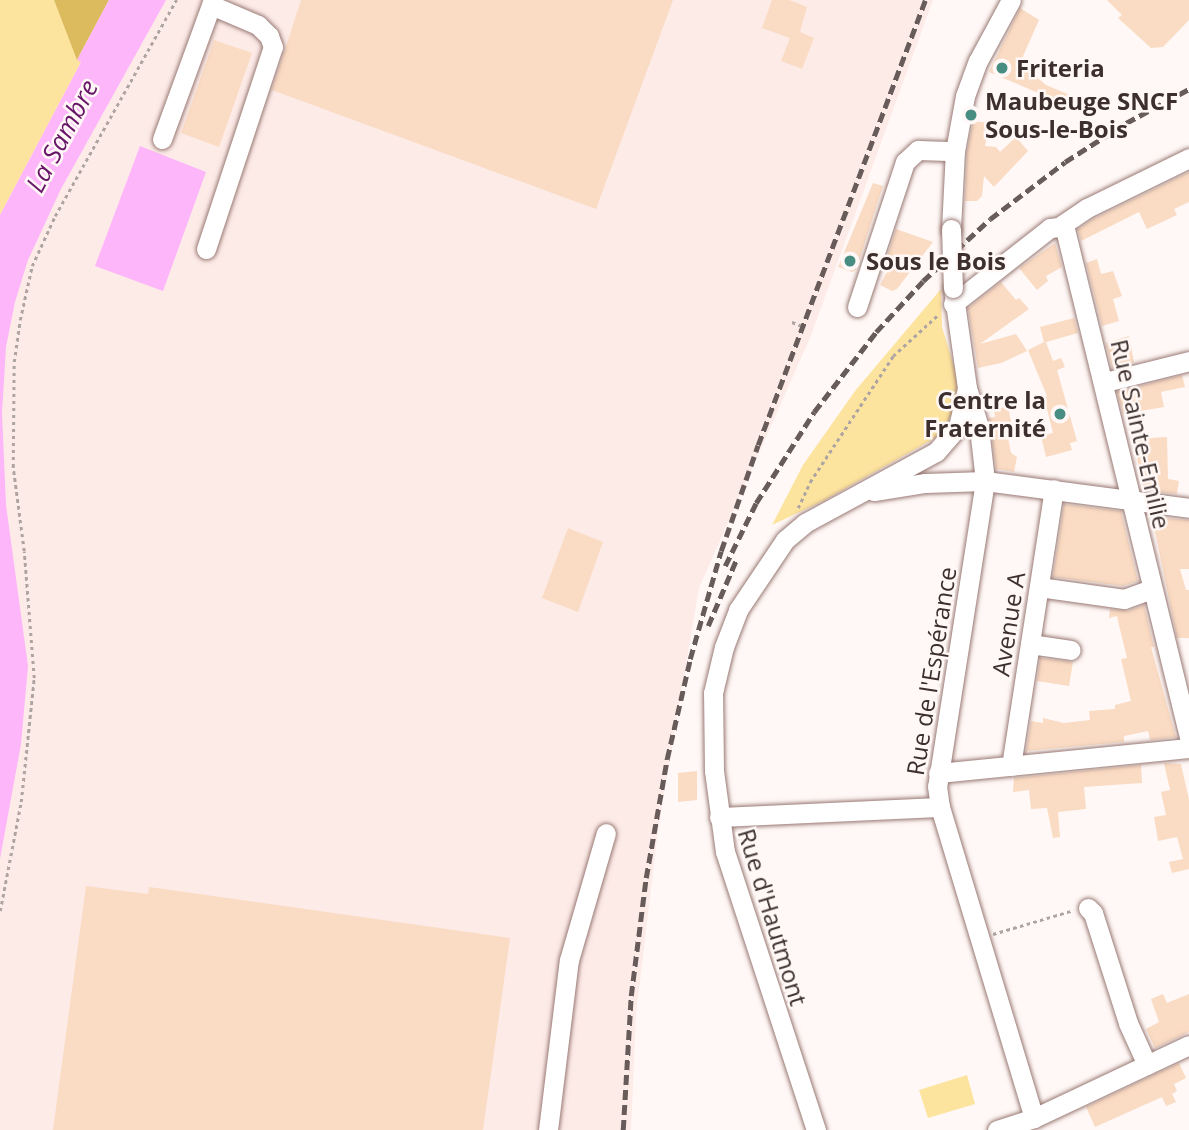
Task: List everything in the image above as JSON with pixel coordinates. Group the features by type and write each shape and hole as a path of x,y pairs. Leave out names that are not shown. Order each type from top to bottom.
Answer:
{"street":[{"name":"Rue d'Hautmont","path":"816,1130 731,875 719,817 711,737 712,702 729,630 748,593 794,531 936,452 948,440 962,415 967,387 953,296 951,229 955,151 972,78 1011,0"},
{"path":"162,139 212,3 258,25 269,36 273,47 206,249"},
{"path":"857,307 905,162 918,150 955,151"},
{"path":"953,296 1045,231 1064,225 1087,208 1189,158"},
{"name":"Rue Sainte-Emilie","path":"1064,225 1105,382 1189,737"},
{"path":"1105,382 1189,362"},
{"name":"Rue de l'Espérance","path":"967,387 979,428 985,481 938,773 940,807 1034,1118"},
{"path":"860,494 925,483 985,481 1189,509"},
{"name":"Avenue A","path":"1011,766 1054,489"},
{"path":"1039,587 1124,599 1152,589"},
{"path":"1030,644 1071,650"},
{"path":"938,773 1189,748"},
{"path":"719,817 940,807"},
{"path":"548,1130 569,960 606,833"},
{"path":"1088,908 1093,913 1128,1023 1147,1065"},
{"path":"997,1130 1034,1118 1189,1045"}],"path":[{"path":"0,911 21,802 34,678 24,551 13,467 14,362 20,320 32,266 55,216 176,0"},
{"path":"794,531 794,515 810,482 893,356 953,296"},
{"path":"792,323 805,327"},
{"path":"980,939 1088,908"}],"shaded area":[{"path":"0,0 54,0 81,62 0,215"},
{"path":"54,0 109,0 77,60"},
{"path":"109,0 933,0 810,338 699,588 658,830 636,1015 631,1130 0,1130 0,215 81,62 77,60"},
{"path":"941,289 942,327 959,383 956,405 937,437 823,501 772,525 803,465 855,391"},
{"path":"967,1075 975,1104 928,1118 919,1090"}],"water":[{"name":"La Sambre","path":"109,0 166,0 61,189 28,260 15,302 6,347 2,413 6,505 28,666 21,744 0,859 0,215 81,62 77,60"},
{"path":"140,146 206,172 163,291 95,266"}],"building":[{"path":"301,0 673,0 596,209 272,90"},
{"path":"772,0 789,0 807,7 800,32 814,38 802,69 781,61 790,38 762,28"},
{"path":"1107,0 1189,0 1189,20 1163,47 1151,48 1118,18 1122,15"},
{"path":"1020,8 1039,20 1020,63 1046,85 1070,95 1067,105 989,72"},
{"path":"214,40 252,53 219,147 181,133"},
{"path":"973,121 989,123 985,146 996,147 1000,152 1016,137 1028,151 994,187 984,176 982,196 977,201 965,201 967,152"},
{"path":"1189,172 1189,202 1174,209 1177,215 1147,229 1139,212 1081,241 1078,229 1093,219"},
{"path":"873,183 883,186 856,270 852,272 838,267"},
{"path":"896,229 933,242 897,289 892,291 880,285 887,272 884,266"},
{"path":"1055,243 1062,267 1046,276 1048,281 1037,290 1019,268"},
{"path":"1097,259 1101,274 1113,271 1122,296 1113,299 1119,321 1102,326 1086,263"},
{"path":"1001,282 1016,300 1019,298 1029,309 980,344 1016,334 1027,351 1001,363 978,368 968,308"},
{"path":"1074,318 1078,333 1046,342 1053,361 1061,358 1065,367 1057,370 1077,441 1070,443 1072,450 1046,457 1041,436 1053,433 1044,397 1047,396 1028,350 1044,342 1040,327"},
{"path":"1129,336 1134,362 1112,368 1106,343"},
{"path":"1182,375 1185,387 1161,392 1164,407 1123,414 1117,392"},
{"path":"1008,406 1013,432 1007,433 1011,453 1017,457 1014,472 996,469 989,418 995,417 994,410"},
{"path":"1167,437 1168,479 1179,481 1177,494 1159,492 1160,486 1144,490 1133,439"},
{"path":"1064,504 1121,511 1138,581 1123,586 1053,577"},
{"path":"1152,517 1189,520 1189,569 1180,569 1186,590 1189,590 1189,638 1177,638"},
{"path":"568,528 603,542 578,612 542,598"},
{"path":"1144,605 1154,647 1151,647 1176,737 1150,740 1148,731 1124,736 1124,742 1026,751 1031,721 1043,723 1043,718 1064,723 1090,720 1089,711 1115,709 1115,705 1131,701 1121,659 1127,658 1117,616 1109,618 1110,609 1128,611"},
{"path":"1040,658 1073,662 1069,686 1037,681"},
{"path":"1164,763 1181,764 1189,800 1189,869 1172,873 1169,862 1183,859 1177,837 1158,841 1154,817 1166,815 1161,792 1170,790"},
{"path":"1141,765 1142,783 1084,787 1086,809 1058,812 1060,837 1053,838 1047,808 1031,809 1029,790 1013,792 1014,778"},
{"path":"697,771 697,800 678,802 678,773"},
{"path":"86,886 148,894 149,887 510,938 483,1130 53,1130"},
{"path":"1163,994 1167,1003 1189,994 1189,1032 1155,1048 1146,1029 1159,1022 1151,999"},
{"path":"1179,1063 1186,1078 1174,1084 1177,1091 1172,1094 1176,1102 1166,1106 1162,1097 1095,1127 1086,1107"}],"railway":[{"path":"623,1130 631,996 646,878 667,759 690,659 721,551 758,445 925,0"},
{"path":"725,566 756,503 814,412 876,332 923,281 990,219 1065,162 1126,123 1189,89"},
{"path":"708,626 737,558"}],"place":[{"name":"Friteria","path":"1002,68"},
{"name":"Maubeuge SNCF Sous-le-Bois","path":"971,115"},
{"name":"Sous le Bois","path":"850,261"},
{"name":"Centre la Fraternité","path":"1060,414"}]}
